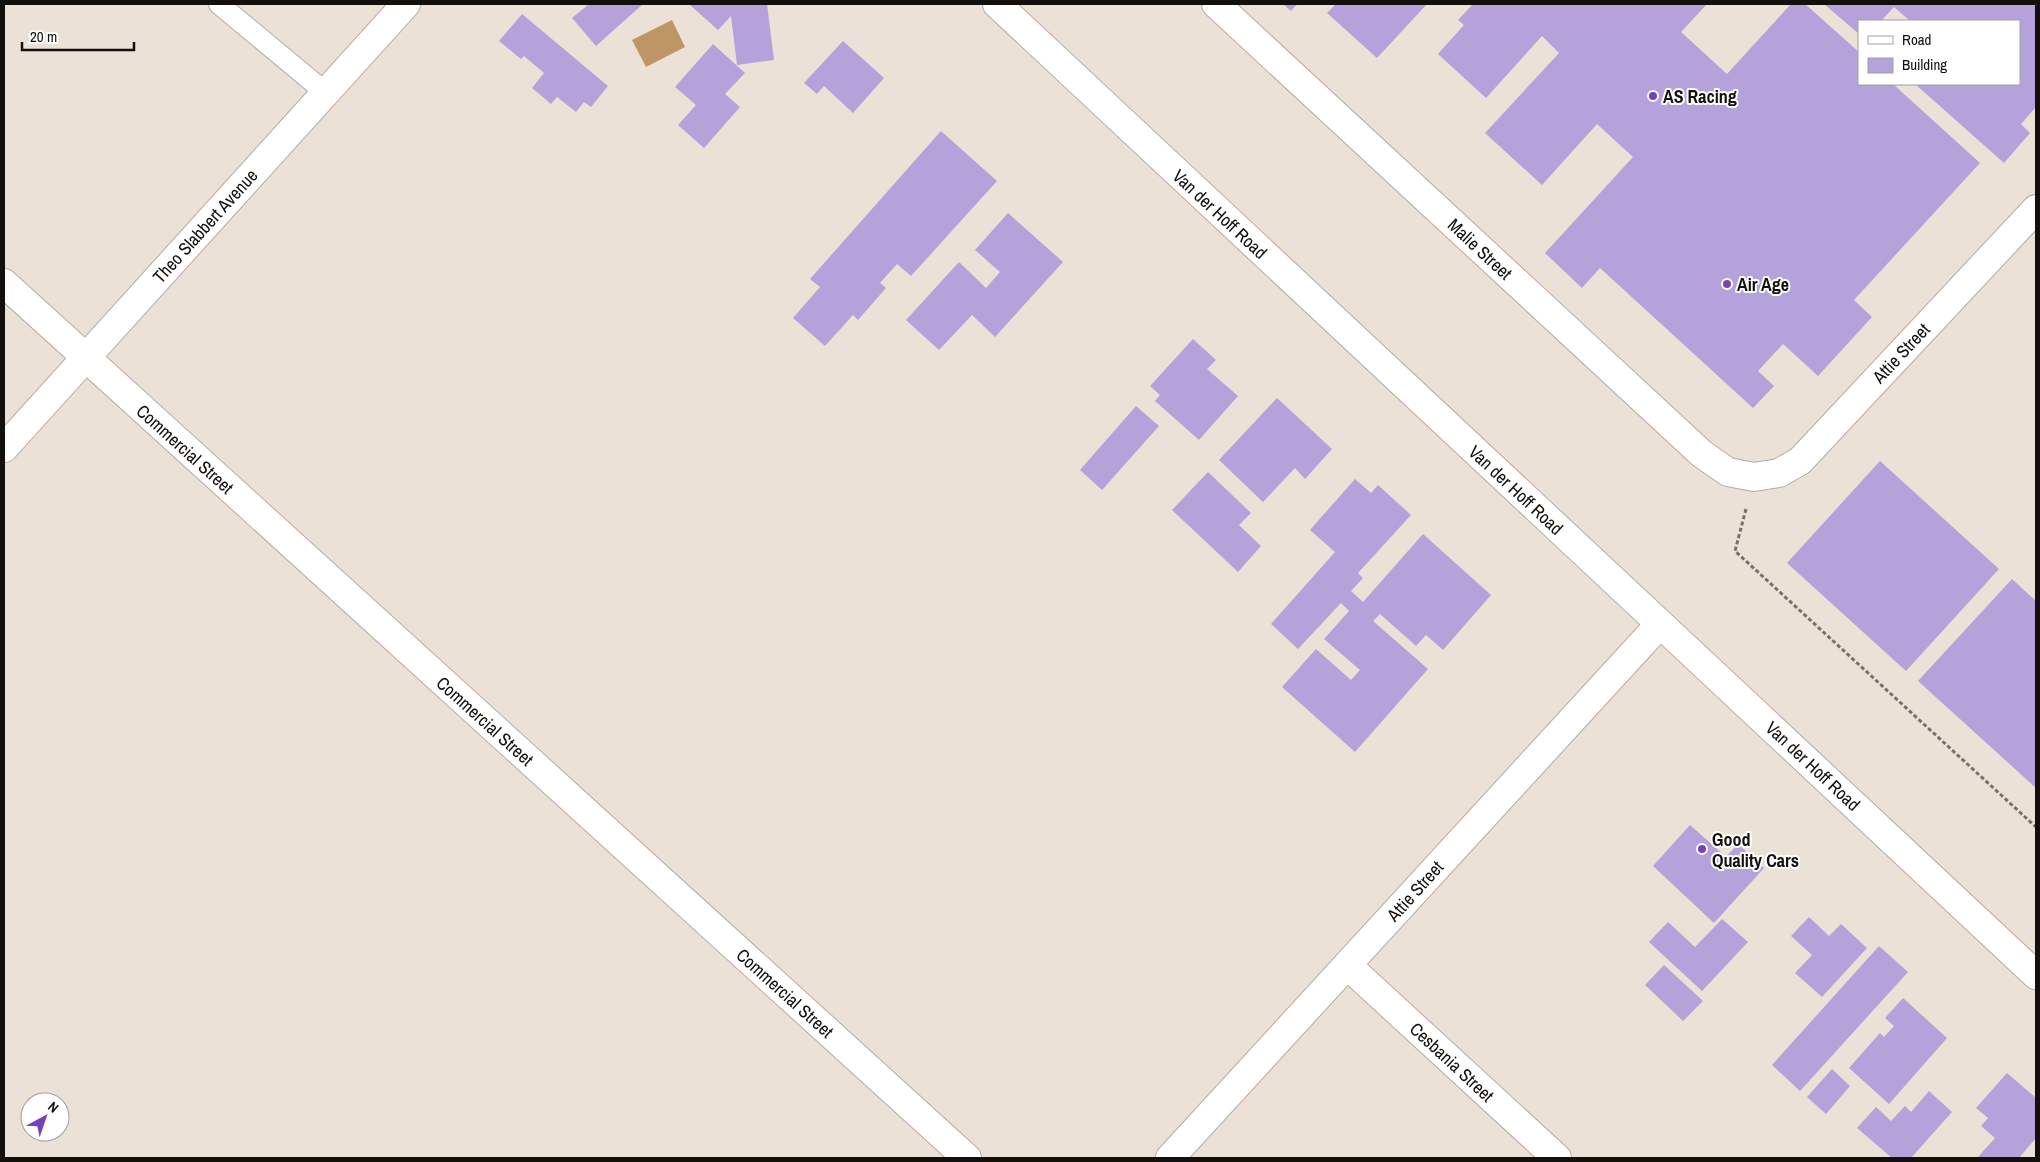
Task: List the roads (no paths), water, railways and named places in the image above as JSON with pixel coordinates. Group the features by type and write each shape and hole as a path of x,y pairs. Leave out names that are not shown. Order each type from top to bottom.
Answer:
{"street":[{"name":"Theo Slabbert Avenue","path":"4,448 406,4"},
{"name":"Van der Hoff Road","path":"997,4 2036,975"},
{"name":"Malie Street","path":"1216,4 1702,454 1728,472 1754,477"},
{"name":"Attie Street","path":"1754,477 1779,473 1800,462 2036,209"},
{"name":"Commercial Street","path":"4,283 967,1158"},
{"name":"Attie Street","path":"1170,1158 1660,624"},
{"name":"Cesbania Street","path":"1347,965 1557,1158"}],"lane":[{"path":"219,4 326,92"}],"place":[{"name":"AS Racing","path":"1653,96"},
{"name":"Air Age","path":"1727,284"},
{"name":"Good Quality Cars","path":"1702,849"}]}
